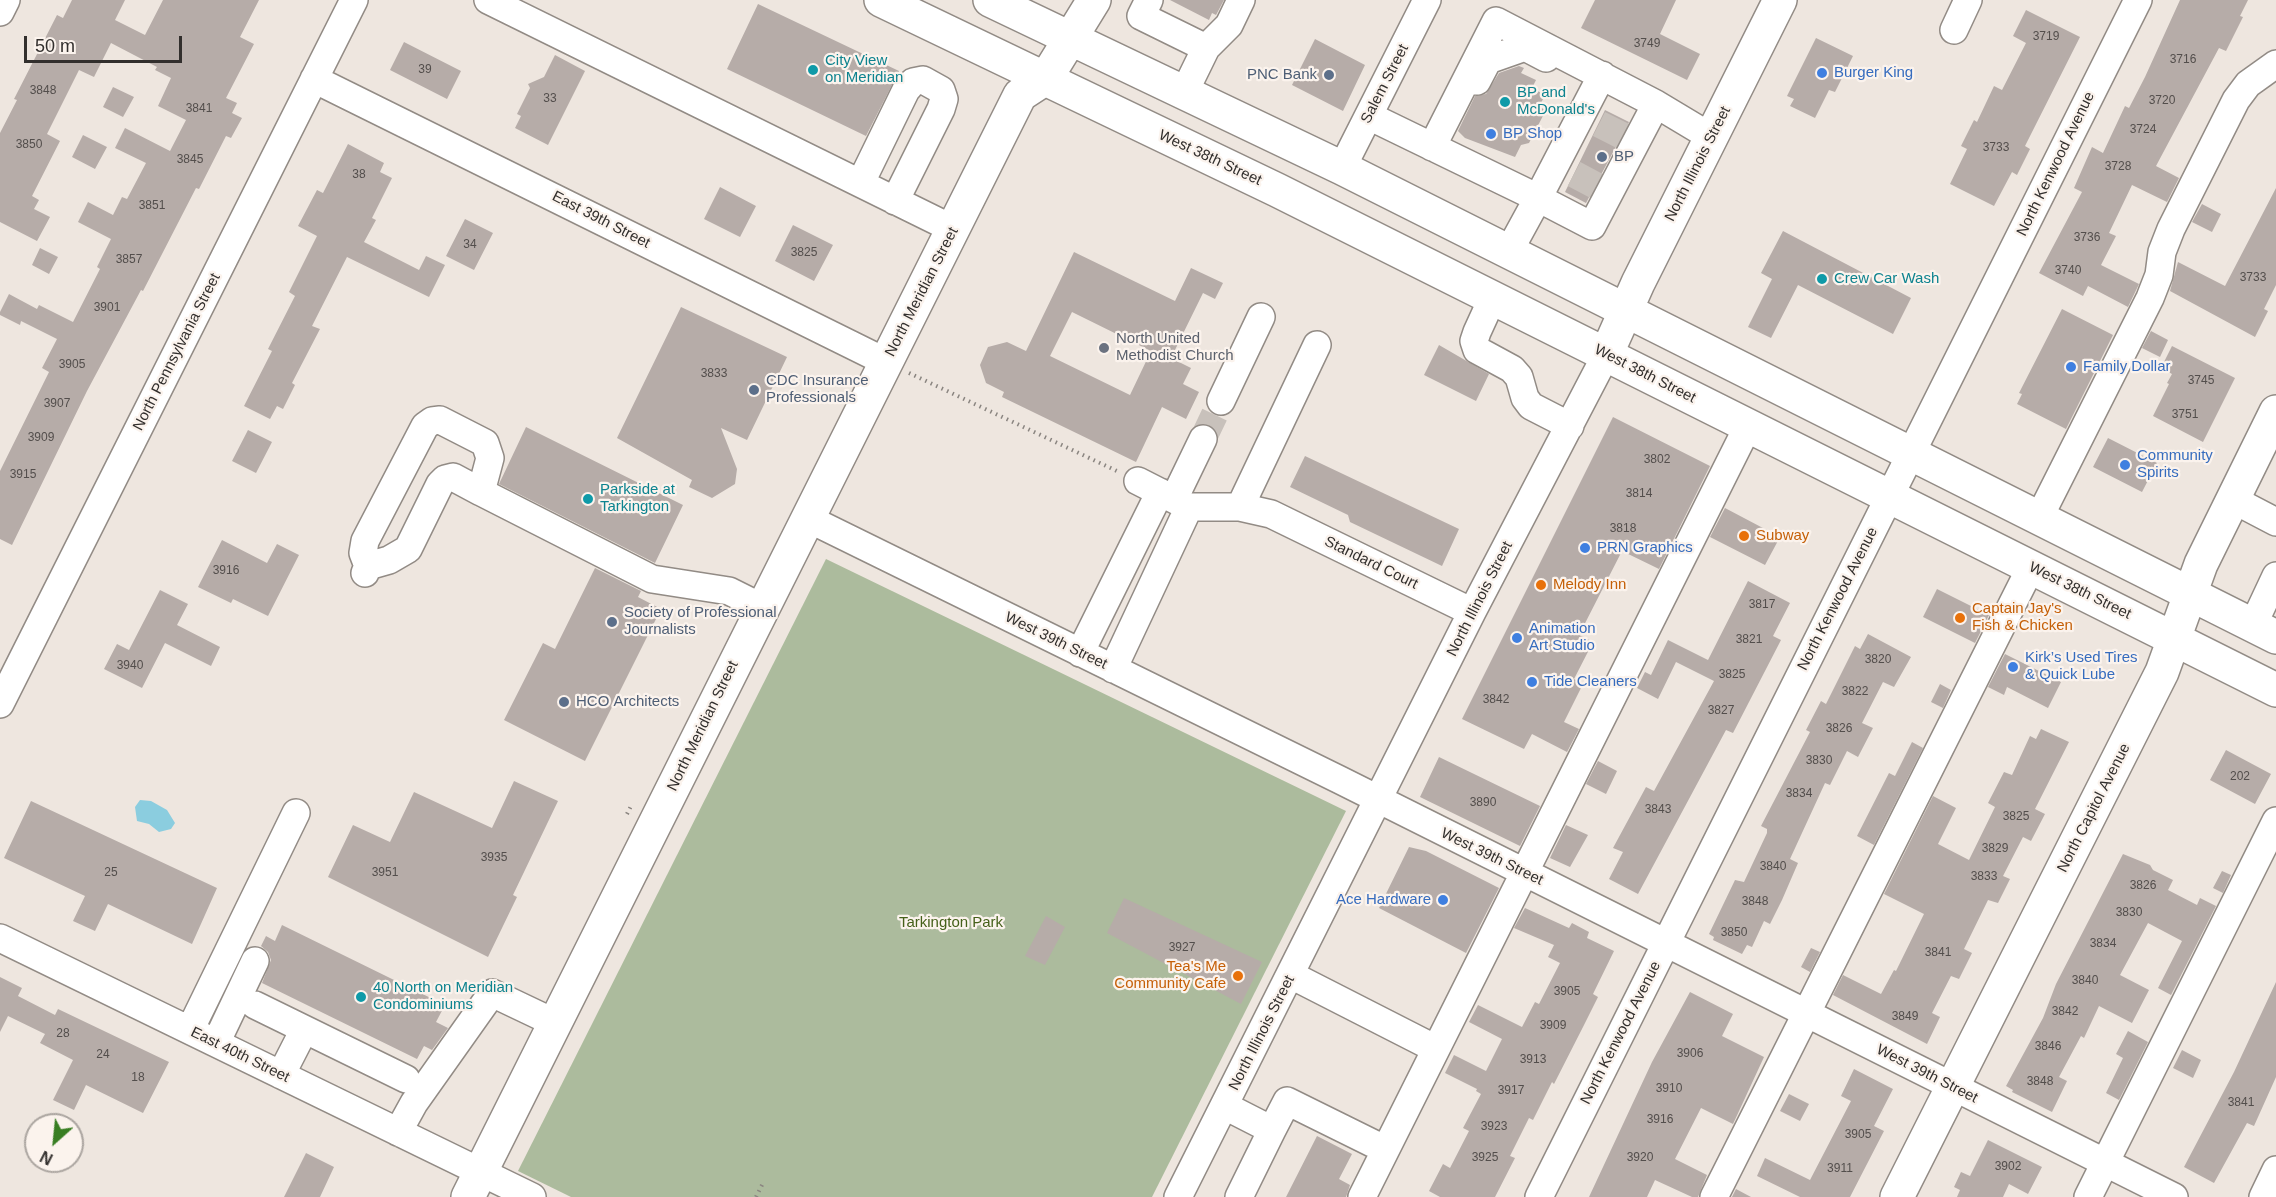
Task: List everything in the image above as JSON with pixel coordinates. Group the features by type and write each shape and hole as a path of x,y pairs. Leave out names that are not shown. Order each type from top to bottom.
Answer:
{"main road":[{"name":"West 38th Street","path":"881,0 1012,62 1033,87 1493,297 2276,690"},
{"path":"990,0 1033,9 1071,38 1342,168 1508,254 2190,594 2269,608"},
{"name":"North Meridian Street","path":"474,1185 953,229 1033,87 1071,38 1094,0"},
{"name":"North Illinois Street","path":"1606,355 1625,311 1780,0"},
{"path":"1012,62 1033,9"},
{"name":"North Capitol Avenue","path":"1897,1197 2162,672 2190,594 2232,499 2276,412"}],"street":[{"path":"0,12 6,0"},
{"name":"North Pennsylvania Street","path":"0,704 354,0"},
{"path":"489,0 898,196"},
{"path":"1184,93 1206,48 1229,25 1241,0"},
{"name":"Salem Street","path":"1342,168 1427,0"},
{"path":"1954,30 1968,0"},
{"name":"North Kenwood Avenue","path":"1539,1197 2138,0"},
{"path":"1140,3 1141,16 1206,48"},
{"path":"1435,141 1496,21 1593,102 1656,104 1711,137"},
{"path":"2039,518 2150,298 2159,274 2162,252 2171,229 2236,100 2248,84 2276,64"},
{"name":"East 39th Street","path":"314,79 886,362"},
{"path":"865,174 906,90 913,82 923,80 941,90 944,99 898,196"},
{"path":"1508,254 1538,198 1564,169 1593,102"},
{"path":"1369,116 1435,141 1592,226 1633,141 1656,104"},
{"path":"773,129 865,174 953,229"},
{"path":"1493,297 1474,341 1477,350 1512,369 1519,377 1525,398 1532,406 1570,426"},
{"path":"1221,401 1261,317"},
{"path":"1240,507 1317,345"},
{"name":"North Illinois Street","path":"1178,1197 1472,612 1606,355"},
{"path":"482,492 489,458 485,443 441,420 432,421 425,426 365,541 363,553 366,570 408,549 440,484 445,479 453,477 482,492 652,579 729,591 763,608"},
{"path":"1362,1197 1748,426"},
{"path":"1080,652 1165,495 1203,439"},
{"path":"1113,669 1165,495"},
{"name":"Standard Court","path":"1165,495 1271,514 1472,612"},
{"path":"2232,499 2276,522"},
{"name":"West 39th Street","path":"808,519 2174,1197"},
{"path":"1714,1197 2031,567"},
{"path":"190,1030 296,813"},
{"path":"2088,1197 2276,821"},
{"name":"East 40th Street","path":"0,938 398,1132 474,1185 532,1197"},
{"path":"216,1043 255,961"},
{"path":"1291,975 1436,1049"},
{"path":"398,1132 414,1103 492,993 555,1023"},
{"path":"255,1005 406,1079"},
{"path":"281,1075 304,1030"},
{"path":"1239,1197 1287,1101 1374,1144"},
{"path":"1225,1106 1272,1130"},
{"path":"2263,1197 2276,1170"}],"path":[{"path":"918,377 1165,495"},
{"path":"627,814 631,807"},
{"path":"756,1197 763,1183"}],"green space":[{"name":"Tarkington Park","path":"826,559 1346,811 1152,1197 571,1197 518,1171"}],"water":[{"path":"140,800 151,801 167,810 175,823 171,829 159,832 149,824 137,821 135,807"}],"building":[{"path":"72,0 125,0 115,20 145,35 163,0 259,0 240,37 254,44 226,98 237,103 232,113 242,118 231,138 226,136 199,189 196,188 143,291 141,290 87,391 12,545 0,539 0,471 49,372 42,368 57,339 21,321 20,325 0,315 0,312 9,294 37,309 39,305 73,322 100,269 97,267 111,239 78,222 88,202 113,215 122,197 127,199 146,163 115,148 125,128 170,151 186,120 158,106 171,78 155,70 157,67 111,43 94,77 79,70 47,134 60,141 32,196 39,200 34,209 50,217 37,241 0,222 0,133 17,100 14,99 57,15 63,18"},
{"path":"1170,0 1224,0 1216,15 1212,13 1209,20"},
{"path":"1595,0 1676,0 1660,34 1700,54 1687,80 1581,28"},
{"path":"2180,0 2248,0 2240,16 2243,17 2226,51 2219,48 2156,166 2179,178 2167,202 2132,185 2109,233 2116,236 2101,265 2139,284 2128,307 2088,286 2083,296 2039,273 2082,192 2074,188 2092,147 2103,153 2125,106 2129,108 2145,77"},
{"name":"City View on Meridian","path":"758,4 899,71 866,136 727,69"},
{"path":"2026,10 2080,37 2025,146 2030,149 2017,175 2012,172 1994,206 1950,184 1967,149 1961,146 1974,120 1977,122 1994,86 2002,90 2026,43 2013,36"},
{"name":"Burger King","path":"1816,38 1853,56 1835,92 1829,90 1815,118 1790,106 1794,99 1787,96"},
{"name":"PNC Bank","path":"1315,39 1365,65 1343,111 1292,85"},
{"path":"404,42 461,71 447,99 390,70"},
{"path":"555,55 585,71 548,145 515,128 521,116 517,114 530,88 528,84 544,77"},
{"name":"BP and McDonald's","path":"1519,66 1524,68 1521,73 1536,80 1532,88 1545,95 1539,107 1546,110 1529,143 1521,145 1515,157 1465,138 1458,131 1475,96 1486,94 1499,73"},
{"path":"113,87 134,97 123,117 103,107"},
{"name":"BP","path":"1605,110 1629,122 1586,203 1565,192"},
{"path":"83,135 107,147 95,169 72,157"},
{"path":"348,144 384,163 380,172 392,178 372,218 376,220 364,242 419,270 426,256 445,265 429,297 347,257 312,326 320,329 292,383 295,385 283,409 277,406 270,419 244,406 272,351 268,349 295,296 289,292 317,236 298,226 317,190 323,193"},
{"path":"720,187 756,206 740,237 704,219"},
{"path":"2276,188 2276,285 2264,309 2268,311 2255,337 2170,291 2178,262 2225,286"},
{"path":"2202,204 2221,214 2212,232 2192,222"},
{"path":"465,219 493,233 474,270 446,256"},
{"path":"793,225 833,245 814,281 775,261"},
{"name":"Crew Car Wash","path":"1783,231 1911,298 1893,334 1798,285 1771,338 1748,327 1772,279 1761,273"},
{"path":"40,248 58,257 49,274 32,265"},
{"path":"1074,252 1175,301 1191,268 1223,283 1215,299 1203,293 1171,358 1191,368 1183,384 1199,392 1186,419 1162,407 1136,462 1002,397 1004,392 986,383 980,365 988,347 1007,342 1026,351","holes":["1072,312 1151,351 1130,395 1050,356"]},
{"path":"681,307 787,357 747,440 721,428 737,469 735,484 712,498 689,487 692,480 617,438"},
{"name":"Family Dollar","path":"2062,309 2113,335 2066,429 2017,404 2022,394 2019,393"},
{"path":"2151,331 2168,340 2160,357 2142,348"},
{"path":"1439,345 1489,374 1476,401 1424,375"},
{"path":"2172,346 2235,378 2203,442 2153,416 2172,374 2161,368"},
{"path":"1613,417 1710,466 1659,569 1622,551 1579,635 1593,642 1574,679 1583,684 1564,722 1579,729 1567,752 1532,734 1524,749 1462,719"},
{"name":"Parkside at Tarkington","path":"526,427 683,505 655,563 499,484"},
{"path":"248,430 272,442 256,473 232,461"},
{"name":"Community Spirits","path":"2108,438 2157,463 2142,492 2093,467"},
{"path":"1305,456 1459,529 1442,566 1350,522 1348,515 1290,487"},
{"name":"Subway","path":"1725,508 1780,537 1765,565 1710,537"},
{"path":"222,540 267,563 277,544 299,555 268,616 233,599 231,603 198,587"},
{"path":"595,568 641,591 638,597 661,609 585,761 504,720 543,643 555,649"},
{"path":"1748,581 1790,603 1773,636 1781,640 1733,733 1726,730 1638,894 1609,879 1623,852 1613,848 1646,787 1654,791 1714,681 1676,662 1658,699 1637,688 1645,672 1651,675 1668,640 1708,660"},
{"name":"Captain Jay's Fish & Chicken","path":"1937,589 1989,615 1975,643 1923,617"},
{"path":"160,590 188,604 177,625 220,647 211,666 165,643 142,688 104,669 117,644 129,650"},
{"path":"1868,634 1911,657 1894,687 1883,682 1862,723 1873,728 1858,757 1847,751 1830,785 1825,783 1790,859 1798,863 1782,900 1770,924 1764,921 1752,947 1747,945 1742,954 1713,940 1714,937 1709,934 1735,880 1744,882 1767,833 1767,829 1761,826 1810,732 1806,730 1821,701 1826,704 1855,646 1860,649"},
{"name":"Kirk’s Used Tires & Quick Lube","path":"2005,654 2061,682 2048,708 2007,687 2004,695 1988,687"},
{"path":"1940,684 1951,690 1943,708 1931,702"},
{"path":"2041,729 2069,742 2035,809 2045,814 2031,841 2023,837 2003,876 2010,879 1998,903 1988,900 1964,949 1972,953 1959,979 1951,976 1932,1013 1940,1017 1927,1044 1833,995 1843,975 1881,994 1894,970 1896,971 1924,914 1884,894 1933,796 1956,808 1938,844 1969,860 1995,807 1988,803 2004,772 2012,775 2030,736 2036,739"},
{"path":"1912,742 1923,748 1874,845 1857,836 1889,773 1895,776"},
{"path":"2226,750 2271,774 2255,804 2210,780"},
{"path":"1439,757 1540,806 1520,846 1420,797"},
{"path":"1598,761 1617,771 1606,794 1586,784"},
{"path":"514,781 558,801 513,895 517,897 488,957 328,877 353,825 390,842 414,792 492,828"},
{"path":"31,801 217,888 192,944 108,904 95,931 73,921 85,896 4,858"},
{"path":"1566,825 1588,835 1570,867 1550,858"},
{"name":"Ace Hardware","path":"1409,847 1426,851 1499,888 1466,953 1379,908"},
{"path":"2123,854 2150,865 2153,870 2173,880 2168,890 2197,905 2200,898 2216,906 2171,995 2158,988 2182,941 2148,923 2120,975 2149,990 2132,1023 2099,1006 2084,1038 2081,1036 2059,1077 2067,1081 2052,1112 2012,1092 2013,1090 2006,1086 2043,1018 2056,984"},
{"path":"2222,871 2231,875 2223,893 2213,888"},
{"path":"1124,898 1262,962 1241,1004 1107,933"},
{"path":"1525,908 1569,928 1572,923 1589,932 1587,938 1614,951 1593,994 1598,997 1554,1084 1552,1082 1533,1120 1529,1118 1510,1156 1515,1158 1495,1197 1440,1197 1429,1191 1443,1164 1450,1168 1469,1131 1463,1128 1481,1094 1476,1091 1477,1089 1445,1073 1454,1055 1486,1071 1502,1039 1469,1022 1478,1005 1522,1027 1535,1002 1539,1004 1560,963 1548,957 1554,945 1514,928"},
{"path":"1046,916 1065,927 1045,965 1025,956"},
{"name":"40 North on Meridian Condominiums","path":"282,925 445,1005 436,1022 448,1028 432,1050 424,1046 417,1059 262,983 271,960 268,952 261,946 266,936 275,941"},
{"path":"1811,948 1820,952 1810,972 1801,967"},
{"path":"0,977 22,988 18,996 55,1015 58,1009 169,1062 143,1113 86,1085 74,1110 53,1100 73,1060 40,1043 45,1034 8,1016 0,1032"},
{"path":"2276,982 2276,1077 2254,1126 2247,1123 2214,1183 2184,1167 2234,1072"},
{"path":"1690,992 1733,1014 1722,1036 1764,1057 1733,1124 1701,1108 1675,1159 1707,1175 1698,1197 1692,1197 1655,1180 1647,1197 1589,1197 1652,1062"},
{"path":"2128,1031 2148,1042 2119,1100 2106,1093 2123,1058 2116,1054"},
{"path":"2182,1050 2201,1060 2193,1078 2173,1068"},
{"path":"1854,1069 1893,1089 1874,1126 1884,1131 1850,1197 1800,1197 1757,1176 1765,1158 1810,1180 1851,1101 1841,1096"},
{"path":"1789,1094 1809,1104 1800,1121 1780,1111"},
{"path":"1317,1136 1352,1154 1339,1179 1350,1185 1346,1197 1286,1197"},
{"path":"1988,1140 2042,1167 2028,1194 2009,1184 2003,1197 1957,1197 1960,1190 1954,1187 1961,1172 1970,1176"},
{"path":"306,1153 334,1167 320,1197 284,1197"},
{"path":"1736,1189 1751,1197 1732,1197"}],"tunnel":[{"path":"1599,124 1629,139"},
{"path":"1574,174 1604,190"},
{"path":"1203,439 1221,401"}],"place":[{"name":"City View on Meridian","path":"813,70"},
{"name":"Burger King","path":"1822,73"},
{"name":"PNC Bank","path":"1329,75"},
{"name":"BP and McDonald's","path":"1505,102"},
{"name":"BP Shop","path":"1491,134"},
{"name":"BP","path":"1602,157"},
{"name":"Crew Car Wash","path":"1822,279"},
{"name":"North United Methodist Church","path":"1104,348"},
{"name":"Family Dollar","path":"2071,367"},
{"name":"CDC Insurance Professionals","path":"754,390"},
{"name":"Community Spirits","path":"2125,465"},
{"name":"Parkside at Tarkington","path":"588,499"},
{"name":"Subway","path":"1744,536"},
{"name":"PRN Graphics","path":"1585,548"},
{"name":"Melody Inn","path":"1541,585"},
{"name":"Captain Jay's Fish & Chicken","path":"1960,618"},
{"name":"Society of Professional Journalists","path":"612,622"},
{"name":"Animation Art Studio","path":"1517,638"},
{"name":"Kirk’s Used Tires & Quick Lube","path":"2013,667"},
{"name":"Tide Cleaners","path":"1532,682"},
{"name":"HCO Architects","path":"564,702"},
{"name":"Ace Hardware","path":"1443,900"},
{"name":"Tea's Me Community Cafe","path":"1238,976"},
{"name":"40 North on Meridian Condominiums","path":"361,997"}]}
